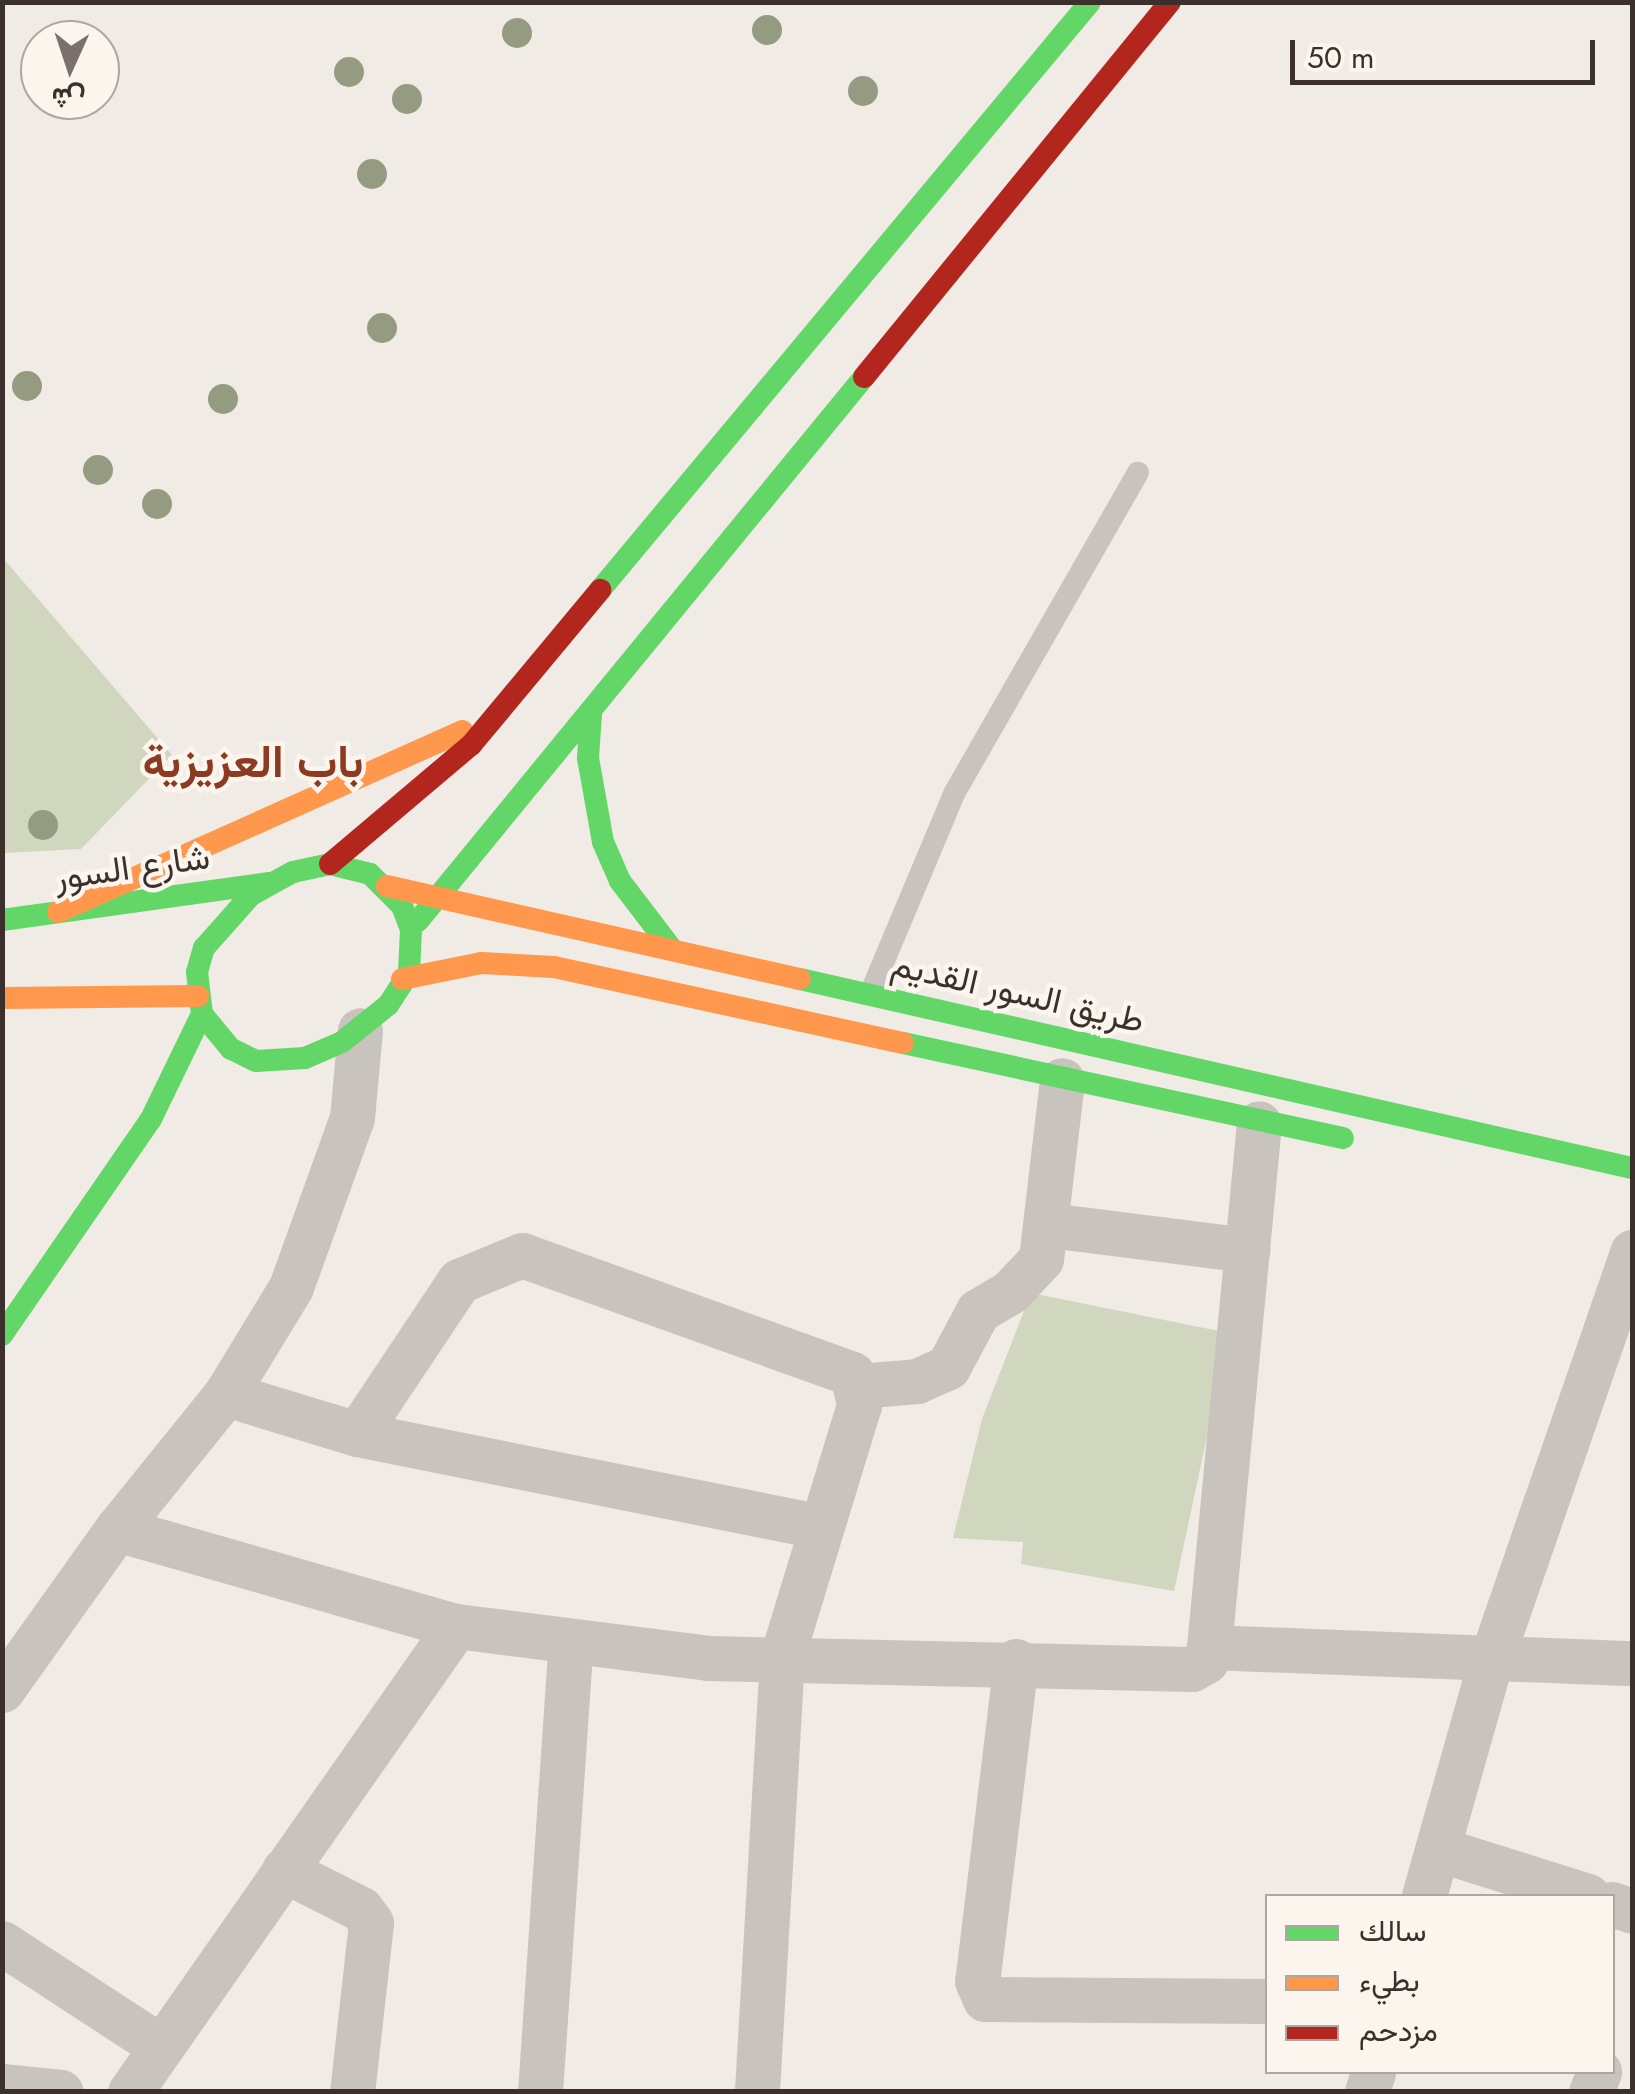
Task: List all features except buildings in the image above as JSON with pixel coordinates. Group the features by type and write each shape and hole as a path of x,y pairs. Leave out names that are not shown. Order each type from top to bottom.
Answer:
{"main road":[{"path":"2,1335 129,1152 170,1085 200,1005 204,948 233,911 272,882 330,864 438,777 496,715 1090,2"},
{"path":"411,930 1170,2"},
{"path":"591,714 588,758 603,842 628,893 672,949"},
{"path":"58,912 496,715"},
{"path":"222,1080 256,1061 304,1058 360,1030 388,1005 409,973 411,930 386,886 350,866 330,864"},
{"name":"شارع السور","path":"2,920 272,882"},
{"name":"طريق السور القديم","path":"386,886 1632,1168"},
{"path":"402,979 481,963 554,967 1259,1123 1377,1144"},
{"path":"2,998 200,1005"},
{"path":"200,1005 232,1049 256,1061"},
{"path":"129,1152 190,1102"},
{"path":"1574,1181 1632,1192"}],"street":[{"path":"2,1690 117,1529 226,1394 292,1287 326,1203 352,1118 360,1030"},
{"path":"858,1386 917,1381 948,1366 978,1311 1010,1292 1041,1259 1050,1224 1062,1080"},
{"path":"117,1529 456,1626 708,1658 1016,1661 1192,1670 1206,1661 1209,1647 1259,1123"},
{"path":"1050,1224 1246,1250"},
{"path":"1425,1894 1492,1660 1632,1252"},
{"path":"357,1434 459,1281 522,1255 826,1361 852,1374 858,1386 858,1404 818,1526 782,1658 757,2092"},
{"path":"226,1394 357,1434 818,1526"},
{"path":"130,2092 157,2044 456,1626"},
{"path":"540,2092 571,1641"},
{"path":"1209,1647 1632,1663"},
{"path":"1016,1661 977,1981 985,1999 1265,2002"},
{"path":"1438,1849 1582,1894"},
{"path":"284,1870 362,1909 371,1922 352,2092"},
{"path":"2,1943 157,2044"},
{"path":"2,2086 61,2092"}],"lane":[{"path":"870,994 954,792 1138,473"}],"green space":[{"path":"3,558 172,755 81,849 3,853"},
{"path":"1031,1293 1229,1333 1174,1591 1021,1564 1023,1542 953,1538 982,1419"}],"traffic: fast":[{"path":"600,590 1090,2"},
{"path":"418,921 864,377"},
{"path":"591,714 588,758 603,842 620,881 672,949"},
{"path":"330,864 370,874 402,906 411,929 409,973 388,1005 342,1042 305,1058 256,1061 231,1049 202,1014 197,972 204,948 251,895 293,872 330,864"},
{"path":"2,920 269,883"},
{"path":"800,979 1632,1168"},
{"path":"2,1335 151,1119 202,1014"},
{"path":"903,1043 1343,1138"}],"traffic: slow":[{"path":"58,912 462,731"},
{"path":"387,886 800,979"},
{"path":"402,979 481,963 554,967 903,1043"},
{"path":"2,998 198,996"}],"traffic: jam":[{"path":"864,377 1170,2"},
{"path":"330,864 471,745 600,590"}],"district":[{"name":"باب العزيزية","path":"253,762"}]}
